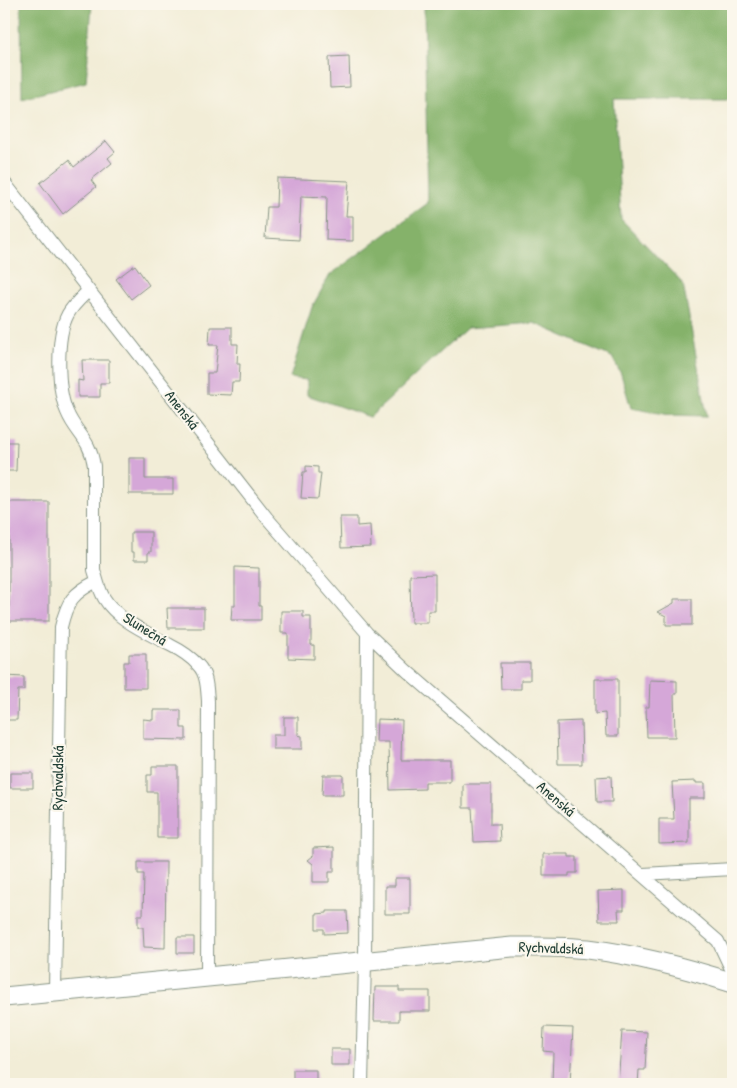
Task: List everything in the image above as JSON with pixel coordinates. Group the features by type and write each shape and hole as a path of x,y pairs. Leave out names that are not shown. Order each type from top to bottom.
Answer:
{"street":[{"name":"Anenská","path":"4,182 267,518 367,633 407,671 718,941 733,973"},
{"name":"Slunečná","path":"88,291 68,314 61,332 60,366 62,398 67,414 88,444 94,466 94,570 97,581 105,599 115,611 137,627 185,653 199,666 206,682 208,701 207,977"},
{"name":"Rychvaldská","path":"55,991 61,627 65,610 72,597 82,588 97,581"},
{"path":"362,1084 365,962 367,633"},
{"path":"643,874 733,869"},
{"name":"Rychvaldská","path":"4,997 512,947 571,948 616,953 679,967 733,983"}],"green space":[{"path":"21,4 92,4 86,82 22,98"},
{"path":"424,4 733,4 733,99 614,99 621,219 683,284 707,416 670,415 631,408 621,374 612,357 534,323 467,328 370,417 307,395 307,380 290,378 312,307 330,275 428,203"}],"building":[{"path":"349,56 350,87 330,88 329,57"},
{"path":"106,141 115,152 108,158 112,163 91,180 96,187 63,214 40,183 69,160 74,167"},
{"path":"277,178 349,181 346,216 353,216 353,241 326,240 327,197 301,196 299,240 265,238 267,207 276,207"},
{"path":"135,265 149,285 131,299 116,279"},
{"path":"210,327 232,327 232,344 238,344 237,364 240,364 239,382 232,382 231,395 207,394 207,373 215,373 218,345 209,345"},
{"path":"82,360 109,360 109,383 100,383 100,397 78,397 78,380 83,381"},
{"path":"4,442 17,442 16,471 4,471"},
{"path":"129,458 145,458 145,479 173,479 173,494 129,494"},
{"path":"306,466 318,467 318,473 321,473 318,499 301,498 303,472 306,472"},
{"path":"9,502 49,502 49,621 9,621"},
{"path":"340,517 357,517 357,526 370,525 371,547 341,548"},
{"path":"131,532 151,532 151,552 148,552 148,560 134,560 134,552 131,552"},
{"path":"235,567 259,568 261,620 231,620 232,606 235,606"},
{"path":"435,574 435,611 428,611 428,623 411,623 410,575"},
{"path":"674,599 692,599 692,625 666,625 666,616 658,612 674,603"},
{"path":"167,608 204,608 204,628 168,628"},
{"path":"281,611 303,611 303,617 311,617 311,645 314,645 314,659 288,658 288,633 281,633"},
{"path":"129,654 146,654 146,688 124,688 124,662 129,662"},
{"path":"500,663 530,663 530,680 521,680 521,689 501,689"},
{"path":"5,676 24,677 24,690 18,690 17,720 4,720"},
{"path":"595,679 618,679 618,736 606,736 605,713 595,714"},
{"path":"650,680 677,681 677,694 674,694 675,737 647,737 646,707 649,707"},
{"path":"153,710 181,710 181,728 186,728 186,740 143,739 143,719 153,720"},
{"path":"284,717 298,717 298,735 302,736 302,749 273,749 273,735 284,735"},
{"path":"377,719 402,720 401,760 450,760 450,782 425,782 425,789 390,790 389,742 376,742"},
{"path":"581,721 582,764 558,764 557,722"},
{"path":"152,766 178,766 178,838 157,838 157,792 147,792 147,775 152,775"},
{"path":"10,773 33,773 33,788 10,788"},
{"path":"323,775 343,775 343,795 322,795"},
{"path":"611,776 612,802 597,802 596,777"},
{"path":"696,781 696,783 705,783 705,798 689,798 689,843 659,844 659,819 674,819 672,782"},
{"path":"463,784 491,784 491,824 499,824 500,841 474,842 472,808 463,808"},
{"path":"334,847 334,872 329,872 329,882 313,882 313,864 308,860 313,856 313,848"},
{"path":"543,854 569,854 569,857 577,857 577,873 569,873 569,876 543,876"},
{"path":"138,862 166,862 165,948 144,947 143,927 138,927 138,915 143,915 144,874 138,874"},
{"path":"395,878 410,878 410,914 385,914 385,886 395,886"},
{"path":"624,890 624,910 618,910 619,921 599,921 598,891"},
{"path":"327,911 347,911 348,933 324,934 324,929 316,929 316,914 327,913"},
{"path":"177,937 194,937 194,953 177,953"},
{"path":"375,987 399,987 399,991 430,991 430,1011 399,1011 399,1021 374,1021"},
{"path":"544,1027 573,1028 570,1084 552,1084 553,1052 543,1051"},
{"path":"622,1031 647,1032 645,1070 639,1070 638,1084 618,1084"},
{"path":"331,1049 350,1049 350,1065 331,1065"},
{"path":"293,1070 316,1070 316,1084 293,1084"}]}
